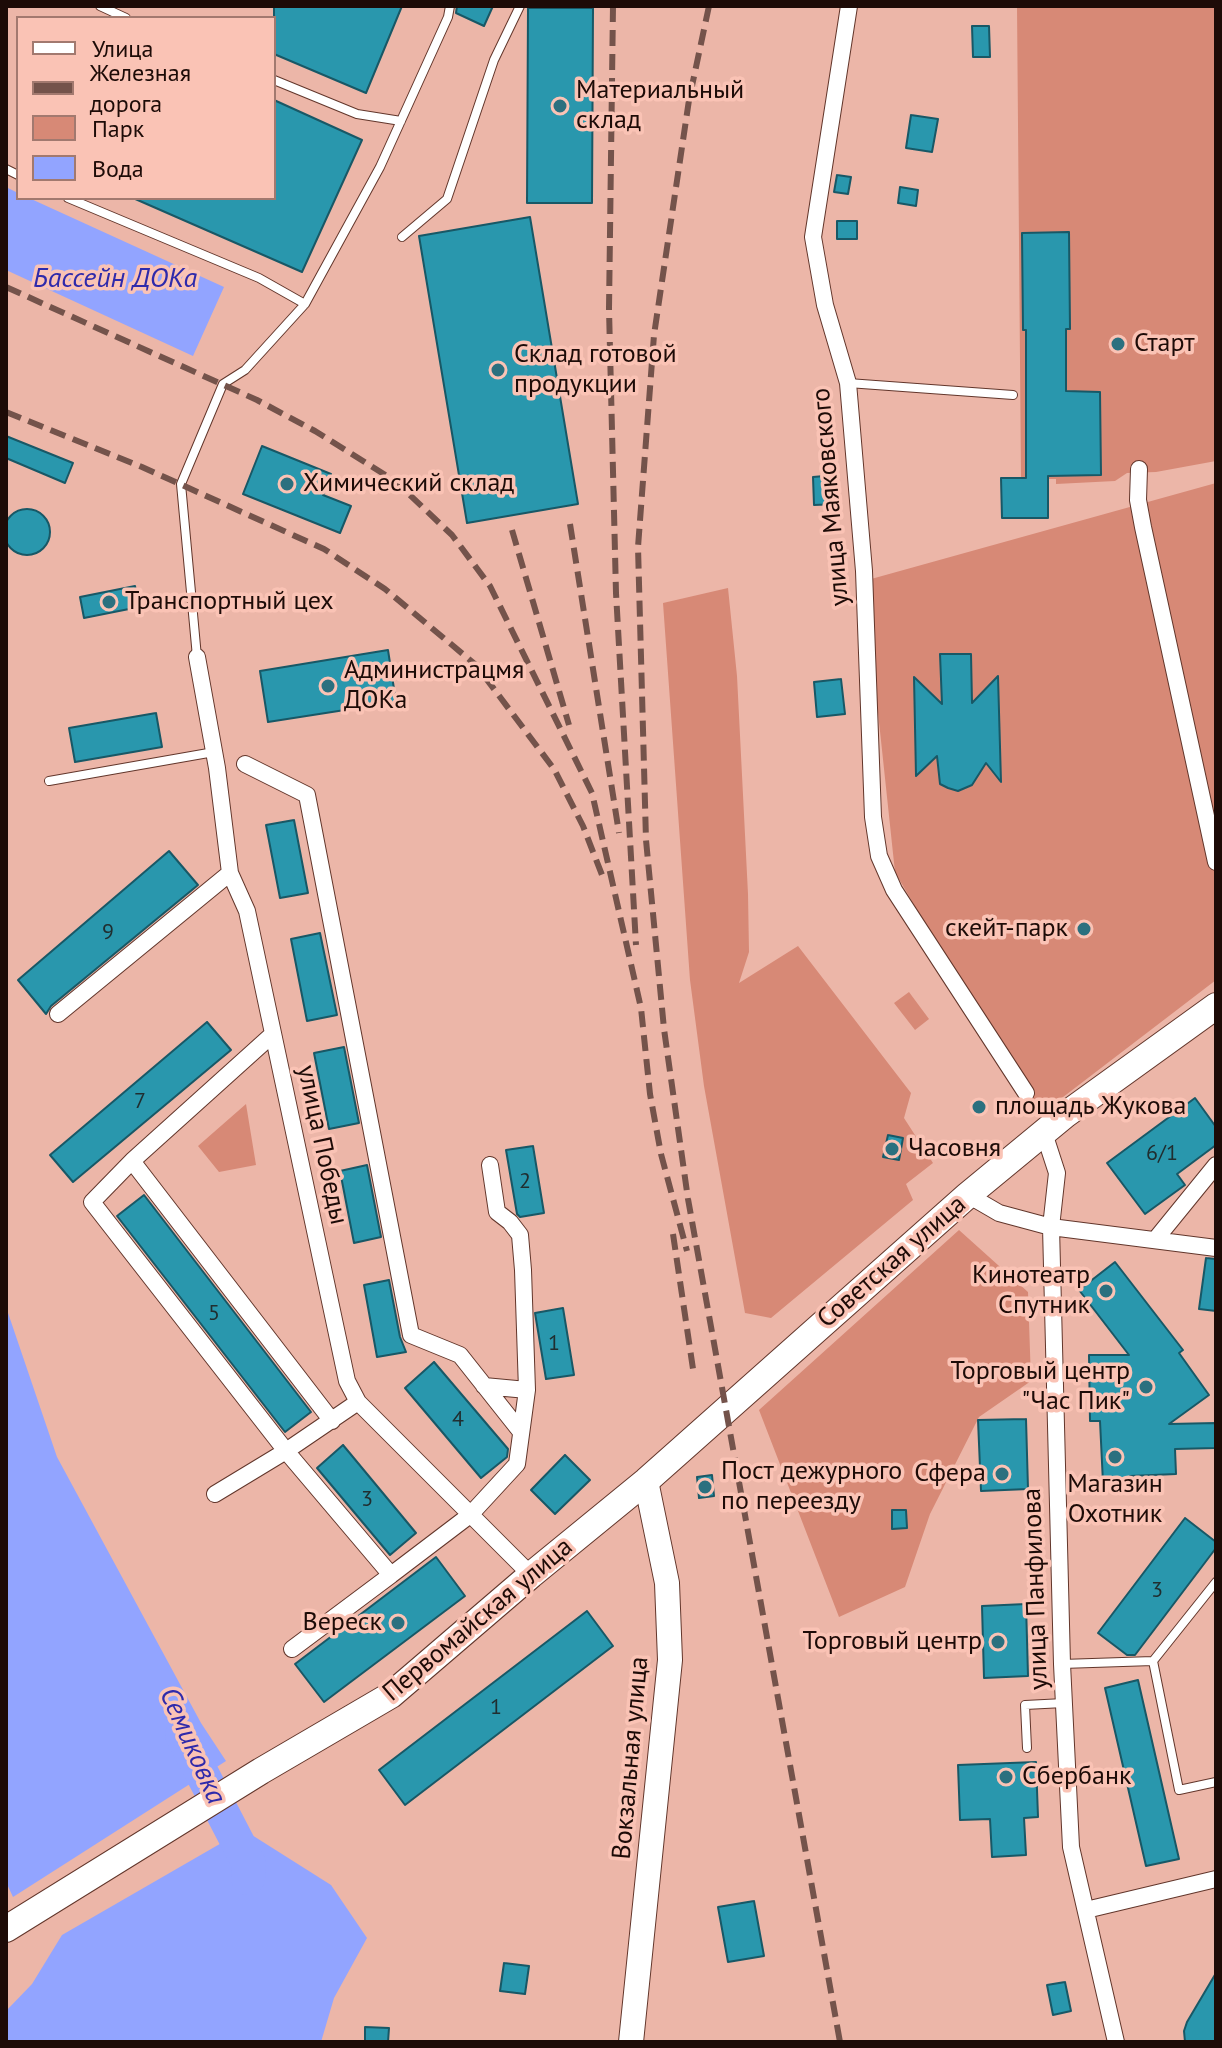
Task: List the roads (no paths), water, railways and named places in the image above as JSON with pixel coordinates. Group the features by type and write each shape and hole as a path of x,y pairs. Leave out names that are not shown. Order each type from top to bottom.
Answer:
{"main road":[{"name":"Советская улица","path":"726,1408 968,1195 1044,1133 1216,1006"},
{"name":"Первомайская улица","path":"16,1924 261,1771 391,1695 646,1481 726,1408"},
{"name":"Вокзальная улица","path":"631,2042 670,1660 667,1583 646,1481"}],"street":[{"name":"улица Маяковского","path":"849,6 813,237 825,305 848,383 864,571 873,817 879,856 894,890 1026,1093"},
{"path":"1139,469 1138,500 1143,527 1216,862"},
{"name":"улица Победы","path":"197,657 215,751 230,873 247,911 347,1381 358,1402 531,1575"},
{"path":"245,764 307,795 411,1335 460,1355 521,1432"},
{"path":"58,1014 230,873"},
{"path":"273,1034 132,1161 92,1202 286,1451 391,1575"},
{"name":"улица Панфилова","path":"1044,1133 1057,1173 1051,1227 1062,1664 1071,1847 1116,2042"},
{"path":"132,1161 332,1421"},
{"path":"292,1649 470,1515 517,1464 527,1390 520,1235 497,1212 490,1165"},
{"path":"1155,1240 1216,1165"},
{"path":"968,1195 999,1213 1051,1227 1216,1248"},
{"path":"484,1386 527,1390"},
{"path":"215,1494 358,1402"},
{"path":"1086,1910 1216,1879"}],"lane":[{"path":"100,6 122,16"},
{"path":"197,657 181,484 223,384 245,370 305,304 380,167 448,17 450,6"},
{"path":"402,237 447,199 494,60 520,6"},
{"path":"276,81 357,114 401,121"},
{"path":"73,200 259,278 305,304"},
{"path":"848,383 1013,395"},
{"path":"49,781 215,751"},
{"path":"1062,1664 1153,1661 1216,1582"},
{"path":"1153,1661 1179,1790 1216,1782"},
{"path":"1027,1748 1025,1705 1064,1703"}],"water":[{"name":"Бассейн ДОКа","path":"6,187 16,192 16,200 33,200 224,287 193,356 6,270"},
{"path":"6,1307 57,1457 201,1723 226,1761 13,1897 6,1882"},
{"path":"244,1830 331,1885 367,1938 334,1998 321,2042 6,2042 6,2011 32,1984 62,1935"}],"waterway":[{"name":"Семиковка","path":"182,1735 249,1864 248,1878"}],"railway":[{"path":"613,6 609,309 616,593 636,945"},
{"path":"709,6 689,100 654,335 638,547 646,840 664,1029 688,1199 840,2042"},
{"path":"6,287 257,400 315,431 395,481 452,535 490,586 592,793 641,1008 650,1094 661,1154 687,1251"},
{"path":"6,412 142,467 324,549 385,589 476,665 554,769 583,826 602,875"},
{"path":"570,524 619,833"},
{"path":"512,530 569,725"},
{"path":"673,1234 693,1369"}],"place":[{"name":"Материальный склад","path":"560,106"},
{"name":"Старт","path":"1118,344"},
{"name":"Склад готовой продукции","path":"498,370"},
{"name":"Химический склад","path":"287,484"},
{"name":"Транспортный цех","path":"109,602"},
{"name":"Администрацмя ДОКа","path":"328,686"},
{"name":"скейт-парк","path":"1084,929"},
{"name":"площадь Жукова","path":"979,1107"},
{"name":"Часовня","path":"892,1149"},
{"name":"Кинотеатр Спутник","path":"1106,1291"},
{"name":"Торговый центр \"Час Пик\"","path":"1146,1387"},
{"name":"Магазин Охотник","path":"1115,1457"},
{"name":"Сфера","path":"1002,1474"},
{"name":"Пост дежурного по переезду","path":"705,1487"},
{"name":"Вереск","path":"398,1623"},
{"name":"Торговый центр","path":"998,1642"},
{"name":"Сбербанк","path":"1006,1777"}]}
